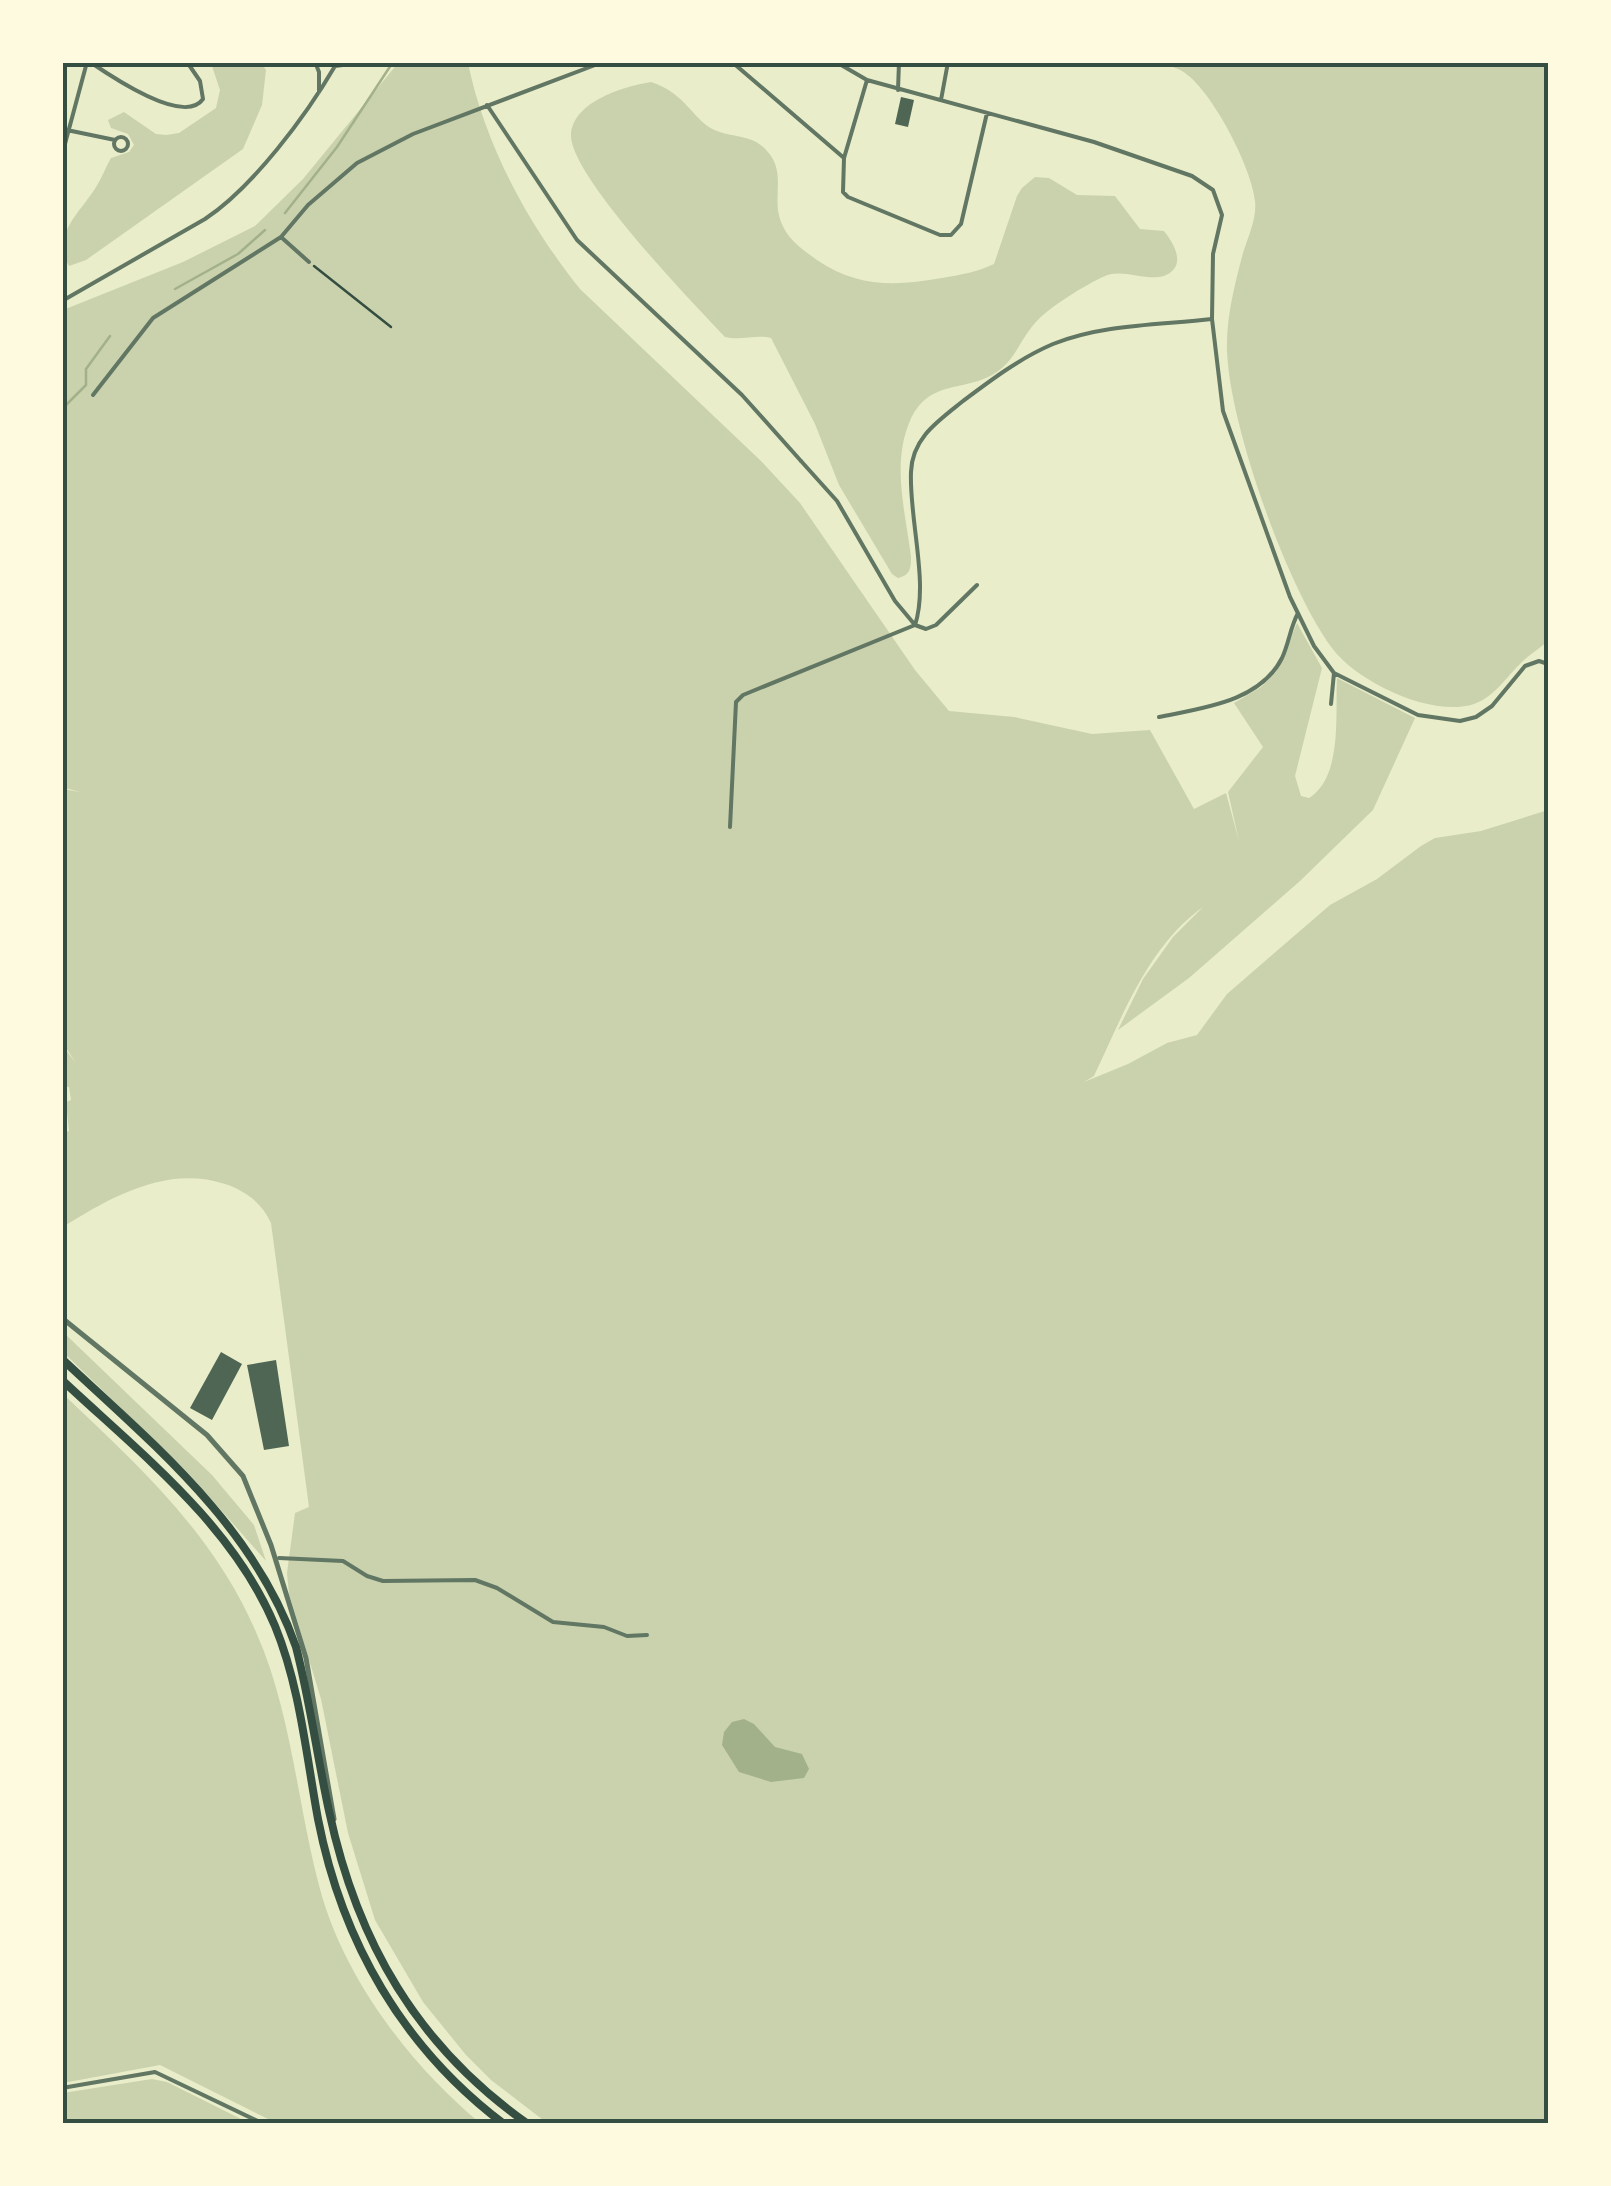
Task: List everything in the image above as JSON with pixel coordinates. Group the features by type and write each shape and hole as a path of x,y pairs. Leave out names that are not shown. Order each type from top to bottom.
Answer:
{"highway":[{"path":"62,1360 213,1506 257,1565 288,1622 296,1647 338,1847 386,1974 447,2054 528,2124"},
{"path":"62,1380 197,1510 252,1583 276,1628 292,1680 328,1862 359,1949 420,2046 455,2084 504,2124"}],"street":[{"path":"62,155 88,62 136,89 185,109 198,106 204,99 202,85 186,62"},
{"path":"316,62 319,93"},
{"path":"62,302 218,211 285,139 319,93 332,64 365,62"},
{"path":"93,395 153,318 281,236 308,205 357,163 413,134 603,62"},
{"path":"732,62 844,158"},
{"path":"836,62 867,80 1094,142 1156,162 1210,186 1222,215 1213,254 1212,318 1226,420 1298,614 1314,646 1334,674 1418,715 1460,721 1472,719 1492,706 1525,666 1548,664"},
{"path":"898,90 899,62"},
{"path":"941,100 948,62"},
{"path":"867,80 844,158 841,182 848,197 940,234 951,235 961,224 987,113"},
{"path":"488,105 577,240 742,395 837,501 896,601 915,625 926,629 936,625 977,585"},
{"path":"66,130 115,140"},
{"path":"281,236 309,262"},
{"path":"915,625 920,601 911,474 915,448 924,435 986,384 1054,344 1121,329 1212,318"},
{"path":"1160,717 1224,702 1262,682 1281,659 1298,614"},
{"path":"730,827 736,702 743,694 915,625"},
{"path":"1331,704 1334,674"},
{"path":"62,1318 207,1435 233,1462 251,1492 309,1669 338,1847"},
{"path":"279,1558 342,1562 383,1581 476,1580 553,1622 604,1627 627,1636 647,1635"},
{"path":"62,2088 155,2072 264,2124"},
{"path":"62,2122 70,2124"}],"path":[{"path":"309,262 390,328"}],"shaded area":[{"path":"211,63 261,63 266,70 262,105 243,149 86,260 69,266 64,244 70,224 111,158 129,152 134,145 128,134 111,128 108,120 124,112 156,134 179,133 216,108 220,90"},
{"path":"398,63 468,63 497,153 526,211 561,264 580,289 800,503 915,670 949,711 1014,717 1092,734 1150,730 1194,809 1226,793 1239,841 1228,792 1263,747 1234,703 1261,687 1276,672 1297,623 1322,668 1295,776 1301,796 1309,798 1320,788 1332,760 1337,678 1415,718 1373,810 1300,881 1189,978 1118,1030 1143,979 1173,937 1203,907 1184,923 1167,942 1138,984 1094,1076 1084,1082 1167,1043 1197,1035 1227,994 1330,905 1377,879 1421,846 1435,838 1481,831 1548,810 1548,2123 547,2123 491,2080 466,2055 423,2002 375,1920 348,1833 321,1699 289,1594 287,1573 295,1513 309,1507 271,1223 258,1204 240,1190 203,1179 182,1178 120,1195 63,1227 63,1133 69,1131 66,1102 71,1100 69,1087 63,1086 62,1045 76,1063 62,1042 63,789 80,792 62,787 63,310 183,262 255,226 303,179"},
{"path":"1153,63 1548,63 1548,641 1481,701 1457,707 1438,706 1397,694 1359,673 1332,648 1297,587 1263,504 1230,382 1228,326 1255,214 1252,187 1228,130 1205,94 1182,71"},
{"path":"651,82 673,93 709,127 753,141 765,149 775,164 779,213 787,234 817,260 847,276 878,283 909,282 962,274 994,264 1017,196 1035,177 1049,178 1077,195 1115,196 1140,229 1164,231 1177,262 1164,276 1113,274 1088,285 1041,317 1000,370 936,393 917,408 901,454 911,565 898,578 839,485 815,424 771,338 725,337 635,238 575,153 571,134 581,113 602,97"},
{"path":"62,1331 212,1475 254,1525 266,1561 190,1475 63,1352"},
{"path":"62,1393 172,1503 219,1563 239,1597 278,1694 320,1889 345,1955 405,2047 480,2123 276,2123 160,2065 63,2083"},
{"path":"744,1719 775,1747 802,1754 809,1769 804,1778 771,1782 739,1772 722,1745 724,1732 732,1722"},
{"path":"152,2079 167,2082 249,2123 90,2124 63,2118 63,2093"}],"building":[{"path":"901,97 914,100 908,127 895,124"},
{"path":"221,1352 242,1364 212,1420 190,1408"},
{"path":"276,1360 289,1446 264,1450 247,1365"}],"waterway":[{"path":"285,213 337,147 393,62"},
{"path":"175,289 238,254 265,230"},
{"path":"62,409 86,385 86,369 110,336"}]}
